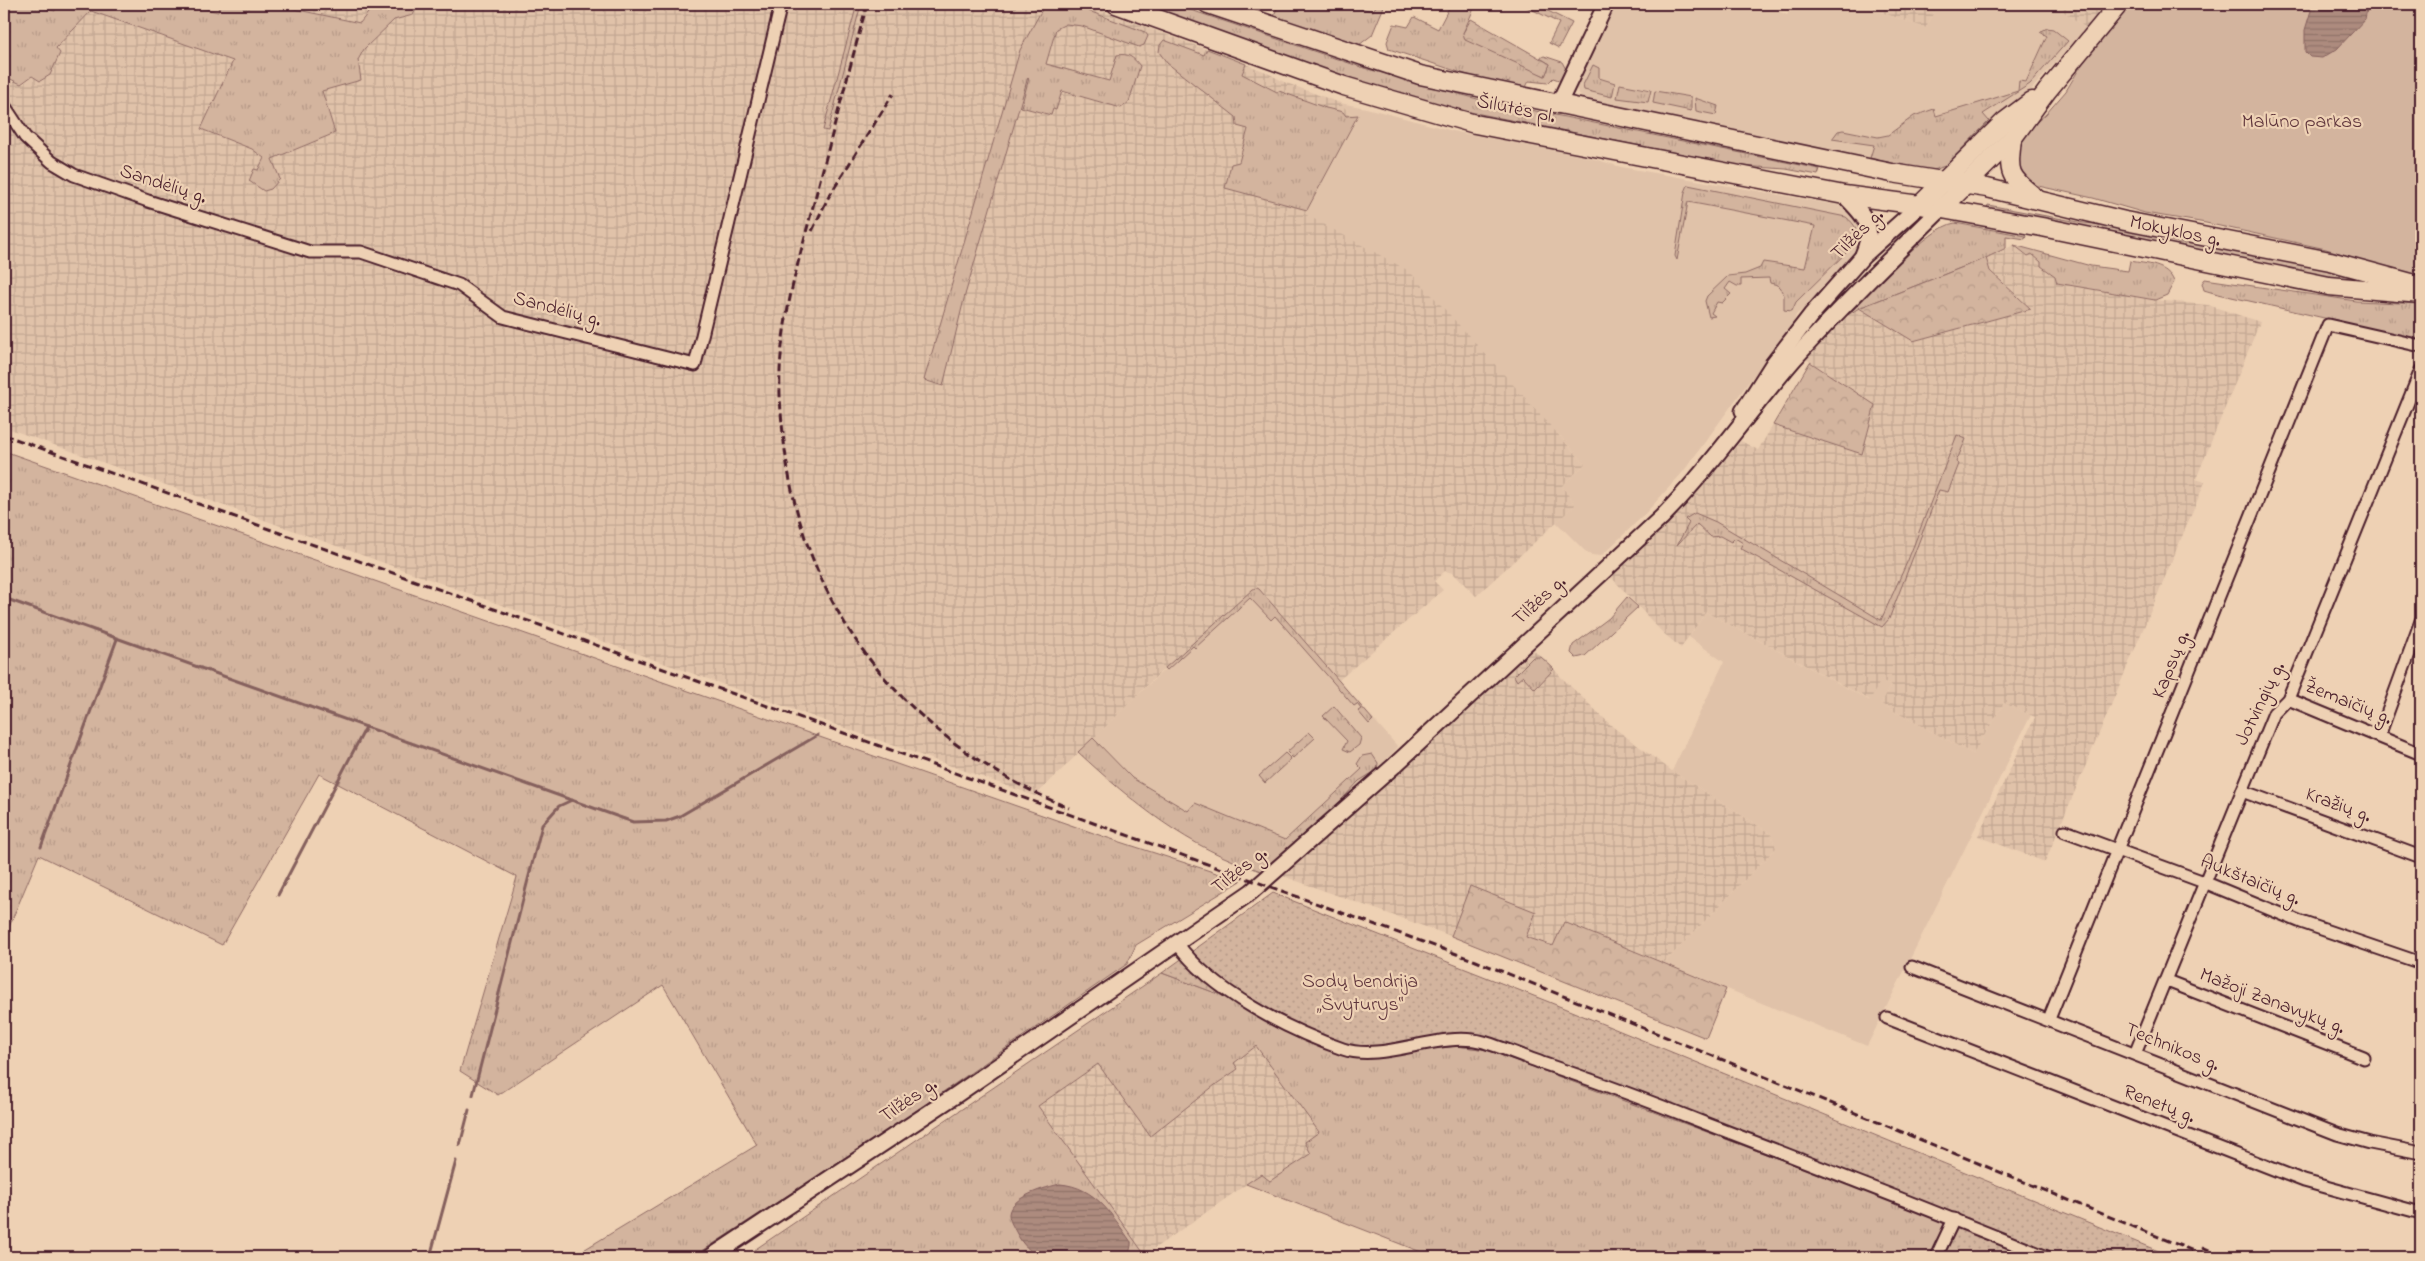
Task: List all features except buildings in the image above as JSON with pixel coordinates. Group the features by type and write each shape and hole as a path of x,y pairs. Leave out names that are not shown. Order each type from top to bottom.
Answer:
{"main road":[{"name":"Šilutės pl.","path":"1116,4 1344,86 1468,122 1844,195 1920,205"},
{"name":"Šilutės pl.","path":"1208,4 1420,75 1558,106 1828,158 1892,173 1945,181"},
{"path":"1558,106 1606,4"},
{"name":"Tilžės g.","path":"711,1257 954,1097 1262,882 1395,765 1662,517 1690,488 1729,437 1829,321 2012,139 2047,91 2119,4"},
{"name":"Tilžės g.","path":"1729,437 1750,396 1772,364 1811,315 1863,256 1920,205 2004,122 2047,91"},
{"path":"2012,139 2009,163 2012,174 2016,181 2040,201"},
{"name":"Mokyklos g.","path":"1945,181 2330,261 2421,286"},
{"path":"1844,195 1864,216 1870,238 1863,256"},
{"name":"Mokyklos g.","path":"1920,205 2042,227 2329,286 2421,294"}],"street":[{"name":"Sandėlių g.","path":"4,105 25,137 52,162 74,175 148,202 310,252 361,252 459,286 503,317 695,365 781,4"},
{"name":"Kapsų g.","path":"2049,1020 2328,325 2421,346"},
{"name":"Jotvingių g.","path":"2135,1054 2167,980 2204,882 2274,713 2288,699 2421,370"},
{"path":"2379,736 2421,622"},
{"name":"Žemaičių g.","path":"2288,699 2421,754"},
{"name":"Kražių g.","path":"2242,791 2421,857"},
{"name":"Aukštaičių g.","path":"2065,831 2117,852 2204,882 2301,922 2390,954 2421,963"},
{"path":"1177,943 1192,962 1224,989 1277,1020 1343,1049 1364,1052 1450,1040 1483,1042 1610,1086 1954,1219 2041,1256"},
{"name":"Technikos g.","path":"1912,966 2337,1134 2421,1153"},
{"name":"Mažoji Zanavykų g.","path":"2167,980 2364,1058"},
{"name":"Renetų g.","path":"1887,1018 2304,1182 2421,1214"},
{"path":"1936,1257 1954,1219"}],"shaded area":[{"path":"270,4 375,4 360,23"},
{"path":"413,4 1084,4 1264,71 1284,82 1340,103 1352,115 1358,115 1305,214 1409,271 1430,293 1585,464 1562,486 1575,505 1476,596 1453,573 1445,571 1434,581 1443,590 1339,680 1259,589 1255,588 1165,668 1035,796 4,427 4,76 12,82 15,81 23,84 32,76 40,80 50,75 60,53 56,48 91,11 233,61 201,129 252,149 265,158 258,171 254,169 249,181 264,191 271,159 335,133 322,91 358,60 364,49 385,27 394,20 413,15 415,11"},
{"path":"1611,4 1764,4 1787,15 1794,4 1858,4 1926,28 1938,4 2053,4 2086,28 2031,90 1988,122 1945,166 1926,172 1839,151 1808,147 1584,101 1574,86"},
{"path":"1858,4 1938,4 1926,28"},
{"path":"2053,4 2105,4 2086,28"},
{"path":"2313,4 2368,4 2365,19 2337,49 2322,58 2310,57 2305,52 2305,30"},
{"path":"1340,103 1457,132 1537,146 1621,167 1843,206 1863,221 1865,246 1827,290 1796,315 1792,327 1748,383 1683,472 1642,517 1601,556 1591,555 1556,522 1575,505 1562,486 1585,464 1560,436 1305,214 1358,116 1352,115"},
{"path":"2014,245 2027,256 2031,254 2042,262 2041,266 2055,276 2057,283 2155,300 2208,305 2260,322 2196,479 2205,482 2045,862 1978,836 2035,717 2004,703 1973,754 1881,704 1891,685 1881,680 1870,700 1706,612 1681,648 1661,631 1611,577 1690,501 1741,441 1758,450 1773,425 1862,453 1875,405 1803,357 1820,337 1859,308 1913,341 2030,308 1990,271 1986,258"},
{"path":"1259,589 1398,747 1377,770 1292,845 1188,811 1132,778 1093,738 1166,668"},
{"path":"1706,612 1869,700 1881,679 1891,685 1881,704 1973,754 2004,703 2031,715 1867,1046 1664,963 1776,848 1771,834 1672,771 1724,662 1689,637"},
{"path":"1533,650 1547,661 1613,727 1672,771 1771,834 1776,848 1664,963 1564,922 1553,946 1526,937 1471,886 1451,936 1280,875 1321,838 1361,808"},
{"path":"1256,1046 1319,1132 1312,1154 1270,1181 1261,1174 1145,1255 1038,1106 1098,1064 1215,1085 1238,1069 1233,1063"},
{"path":"1060,1184 1073,1186 1084,1191 1102,1204 1110,1213 1131,1242 1130,1251 1124,1257 1043,1257 1034,1253 1024,1244 1010,1221 1009,1214 1011,1208 1022,1198 1030,1194"}],"green space":[{"path":"4,4 38,4 38,6 55,11 57,4 185,4 218,12 220,4 270,4 360,23 375,4 413,4 415,11 413,15 394,20 364,49 358,60 361,80 322,91 335,133 272,159 280,179 271,189 264,191 249,181 254,169 258,170 264,158 252,149 201,129 233,61 91,11 56,48 60,53 50,75 40,81 32,76 21,84 4,76"},
{"path":"857,4 861,4 828,131 823,130"},
{"path":"1045,4 1070,4 1145,32 1148,36 1144,45 1139,47 1082,26 1066,24 1056,29 1046,64 1109,81 1117,55 1130,56 1140,66 1129,102 1121,108 1062,91 1056,110 1053,109 1051,115 1021,107 1028,77 965,295 943,386 924,380 1020,50"},
{"path":"1137,4 1173,4 1364,68 1481,100 1820,169 1818,175 1786,169 1742,166 1445,107 1253,48"},
{"path":"1269,4 1341,4 1373,11 1377,4 1385,4 1372,35 1359,45 1274,17 1277,7"},
{"path":"1451,4 1476,4 1463,33 1545,76 1550,64 1540,58 1544,56 1562,62 1567,71 1562,81 1553,78 1548,83 1529,81 1525,89 1471,76 1389,49 1387,42 1394,24 1408,27 1414,17 1438,29"},
{"path":"1521,4 1534,4 1572,23 1559,48 1549,43 1559,23"},
{"name":"Malūno parkas","path":"2131,4 2421,4 2421,278 2326,249 2206,223 2145,213 2093,198 2029,184 2021,178 2013,151 2025,132 2046,114 2066,91 2082,64"},
{"path":"1471,19 1550,64 1545,76 1465,40 1463,33"},
{"path":"2047,28 2053,29 2068,41 2030,84 1983,114 1989,121 1945,166 1926,172 1870,158 1874,145 1832,139 1838,131 1843,130 1878,137 1888,135 1914,116 1934,109 1936,116 2018,91 2019,81 2026,82 2047,36 2040,32"},
{"path":"1164,40 1204,55 1207,49 1246,64 1242,74 1277,92 1279,91 1343,112 1346,116 1358,115 1307,210 1225,188 1231,164 1239,162 1248,129 1237,126 1236,117 1167,63 1159,52 1160,45"},
{"path":"1593,65 1599,68 1599,78 1615,83 1612,97 1584,90 1583,85"},
{"path":"1620,84 1651,90 1648,102 1617,98"},
{"path":"1655,91 1691,97 1691,111 1653,103"},
{"path":"1695,98 1718,106 1716,115 1696,111"},
{"path":"1688,185 1846,217 1856,228 1856,243 1796,302 1792,311 1784,310 1784,295 1778,285 1770,283 1769,278 1741,279 1741,286 1730,282 1725,289 1731,294 1722,303 1717,302 1711,313 1715,316 1709,317 1705,301 1707,296 1728,276 1745,274 1760,268 1763,262 1805,268 1815,226 1688,202 1677,260 1675,256 1685,192"},
{"path":"1988,205 2084,223 2125,227 2336,270 2384,282 2344,281 1986,211"},
{"path":"1955,223 2026,236 2025,239 2006,236 2006,248 1986,258 1859,308 1848,315 1916,248 1944,227"},
{"path":"2014,245 2091,266 2128,271 2130,261 2149,264 2162,268 2171,276 2174,282 2167,295 2155,300 2057,283 2055,276 2041,266 2041,262 2032,254 2028,256"},
{"path":"1986,258 1990,271 2031,309 1913,341 1859,308"},
{"path":"2205,279 2356,301 2421,304 2421,340 2214,293 2204,290 2202,283"},
{"path":"1810,362 1875,405 1862,454 1773,425"},
{"path":"1957,435 1966,439 1956,462 1959,464 1948,492 1939,490 1889,619 1882,627 1740,548 1743,543 1735,538 1731,542 1720,536 1711,537 1697,524 1677,545 1689,523 1685,519 1695,513 1716,522 1881,620 1908,560"},
{"path":"4,451 1102,836 1241,881 1136,945 1127,964 897,1124 693,1257 572,1257 757,1145 663,985 498,1095 460,1071 517,877 319,774 222,945 39,855 4,939"},
{"path":"1257,588 1373,720 1369,724 1358,711 1361,709 1357,704 1354,706 1275,616 1271,620 1250,598 1195,648 1193,646 1167,670 1165,668 1253,589"},
{"path":"1627,597 1638,607 1585,656 1576,658 1571,653 1573,645 1609,618"},
{"path":"1533,657 1541,657 1554,669 1535,689 1523,676 1517,681 1514,676"},
{"path":"1334,706 1361,738 1359,745 1350,752 1343,749 1347,741 1323,716"},
{"path":"1309,732 1315,738 1293,758 1287,752"},
{"path":"1093,738 1132,778 1188,811 1195,803 1285,840 1362,769 1357,764 1362,756 1372,754 1378,763 1377,770 1359,781 1331,811 1261,871 1235,862 1186,837 1119,789 1078,752"},
{"path":"1285,753 1291,759 1265,783 1259,776"},
{"path":"1470,886 1536,912 1526,937 1553,946 1564,922 1726,989 1706,1038 1451,936"},
{"name":"Sodų bendrija „Švyturys“","path":"1273,893 1549,1002 2173,1257 1934,1257 1950,1223 1488,1050 1457,1046 1387,1054 1284,1028 1221,995 1162,973"},
{"path":"1162,973 1221,995 1284,1028 1387,1054 1457,1046 1488,1050 1951,1222 1934,1257 1434,1257 1246,1184 1261,1174 1270,1181 1311,1154 1305,1142 1319,1132 1256,1046 1234,1063 1238,1069 1150,1136 1098,1064 1038,1106 1145,1255 1141,1257 744,1257"}],"waterway":[{"path":"4,598 633,822 666,821 680,816 818,735"},
{"path":"41,847 117,639"},
{"path":"278,895 366,727"},
{"path":"473,1095 542,825 559,806 572,800"},
{"path":"460,1145 469,1110"},
{"path":"430,1257 456,1161"}],"railway":[{"path":"867,4 800,255 783,335 780,379 781,415 785,450 797,512 817,569 843,621 877,668 916,711 962,749 1013,781 1069,808"},
{"path":"812,231 828,198 893,94"},
{"path":"4,435 841,732 1476,961 2208,1257"},
{"path":"2202,1247 2226,1257"}]}
